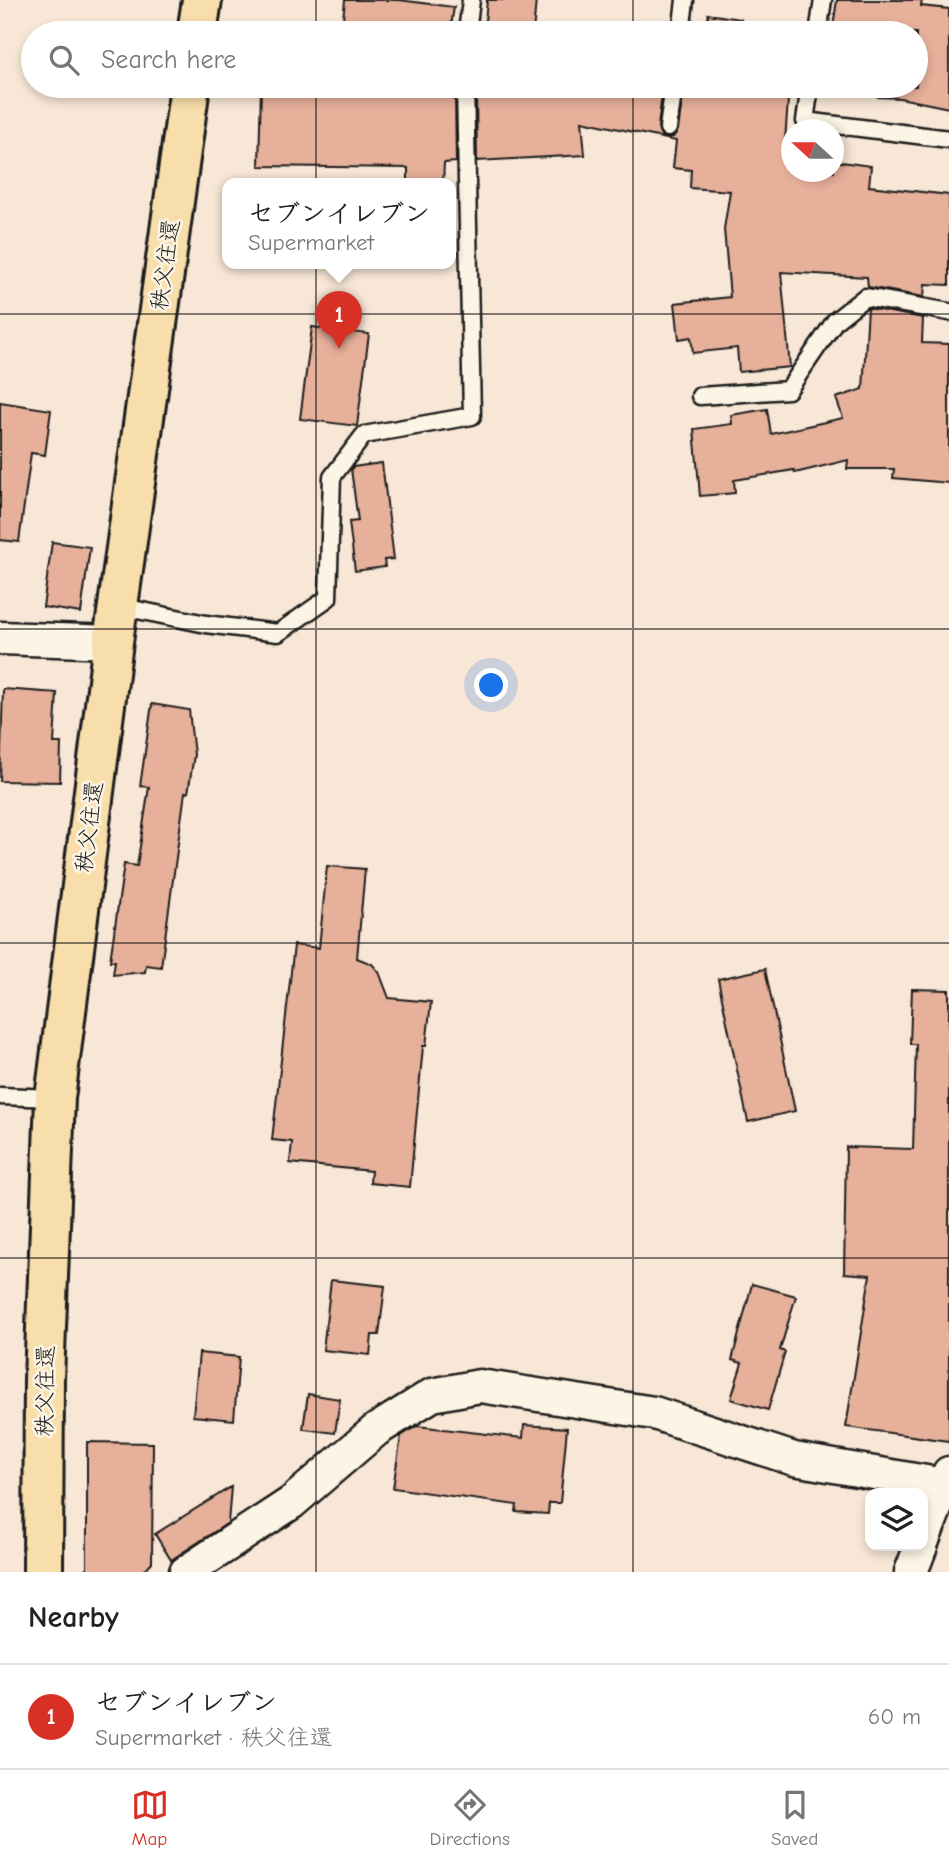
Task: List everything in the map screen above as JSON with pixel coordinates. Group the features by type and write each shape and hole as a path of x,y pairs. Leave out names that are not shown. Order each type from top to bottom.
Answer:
{"highway":[{"path":"199,21 202,0"},
{"name":"秩父往還","path":"43,1572 44,1379 55,1098 115,624 188,98"}],"street":[{"path":"0,638 115,624"},
{"path":"187,1572 291,1503 376,1430 432,1395 480,1386 654,1413 794,1460 947,1481 928,1528"},
{"path":"911,1572 919,1551"}],"lane":[{"path":"468,21 471,0"},
{"path":"682,21 685,0"},
{"path":"820,21 823,0"},
{"path":"115,624 206,624 278,632 328,598 332,477 364,435 472,416 465,98"},
{"path":"668,128 672,98"},
{"path":"808,98 805,121 949,139"},
{"path":"699,396 788,390 835,321 864,297 949,312"},
{"path":"0,1096 55,1098"}],"building":[{"path":"345,0 399,0 454,7 452,21 343,21"},
{"path":"487,0 536,0 534,21 485,21"},
{"path":"837,0 922,0 921,6 949,9 949,108 900,98 928,98 928,21 834,21"},
{"path":"708,14 741,19 741,21 708,21"},
{"path":"261,98 455,98 456,162 444,163 443,178 408,178 408,168 259,166"},
{"path":"476,98 662,98 658,127 661,136 667,138 673,137 678,130 682,98 788,98 787,119 781,119 781,182 844,182 844,162 871,166 869,186 949,195 949,285 925,284 924,297 868,287 867,277 781,272 790,367 739,372 737,348 693,353 691,337 679,339 675,303 730,297 724,229 730,191 690,188 691,170 673,168 676,141 582,121 585,155 477,161"},
{"path":"868,308 923,318 922,343 949,344 949,483 893,478 894,469 847,469 848,460 795,473 794,470 734,480 735,493 700,496 694,429 732,424 731,415 767,409 771,434 843,418 836,398 863,389"},
{"path":"312,327 369,334 357,426 300,419"},
{"path":"0,402 51,410 45,455 31,453 19,542 0,540"},
{"path":"382,463 394,559 384,560 385,567 355,571 349,522 358,521 351,469"},
{"path":"52,542 90,547 81,613 43,607"},
{"path":"3,689 57,693 54,743 61,743 60,782 0,781"},
{"path":"152,704 189,710 194,755 188,793 185,792 161,967 146,965 145,972 113,975 115,961 110,961 124,864 137,866 149,787 140,786"},
{"path":"327,866 365,869 357,958 372,964 379,972 389,998 431,1002 426,1046 423,1046 410,1187 370,1183 371,1171 290,1163 292,1142 272,1140 294,945 319,948"},
{"path":"765,969 795,1111 748,1122 718,979"},
{"path":"912,989 949,990 949,1441 846,1427 870,1275 844,1273 846,1147 913,1149 916,1044 910,1044"},
{"path":"331,1280 385,1286 379,1335 372,1335 370,1355 323,1350"},
{"path":"752,1284 796,1296 780,1350 785,1352 768,1410 731,1399 742,1363 732,1360"},
{"path":"199,1353 239,1357 234,1420 193,1416"},
{"path":"308,1394 340,1399 335,1433 303,1429"},
{"path":"524,1425 567,1428 560,1503 549,1503 548,1514 516,1512 517,1505 393,1488 401,1436 417,1426 523,1438"},
{"path":"87,1442 153,1443 152,1562 143,1572 87,1572"},
{"path":"231,1487 228,1523 171,1560 155,1534"}],"place":[{"name":"セブンイレブン","path":"339,349"}]}
